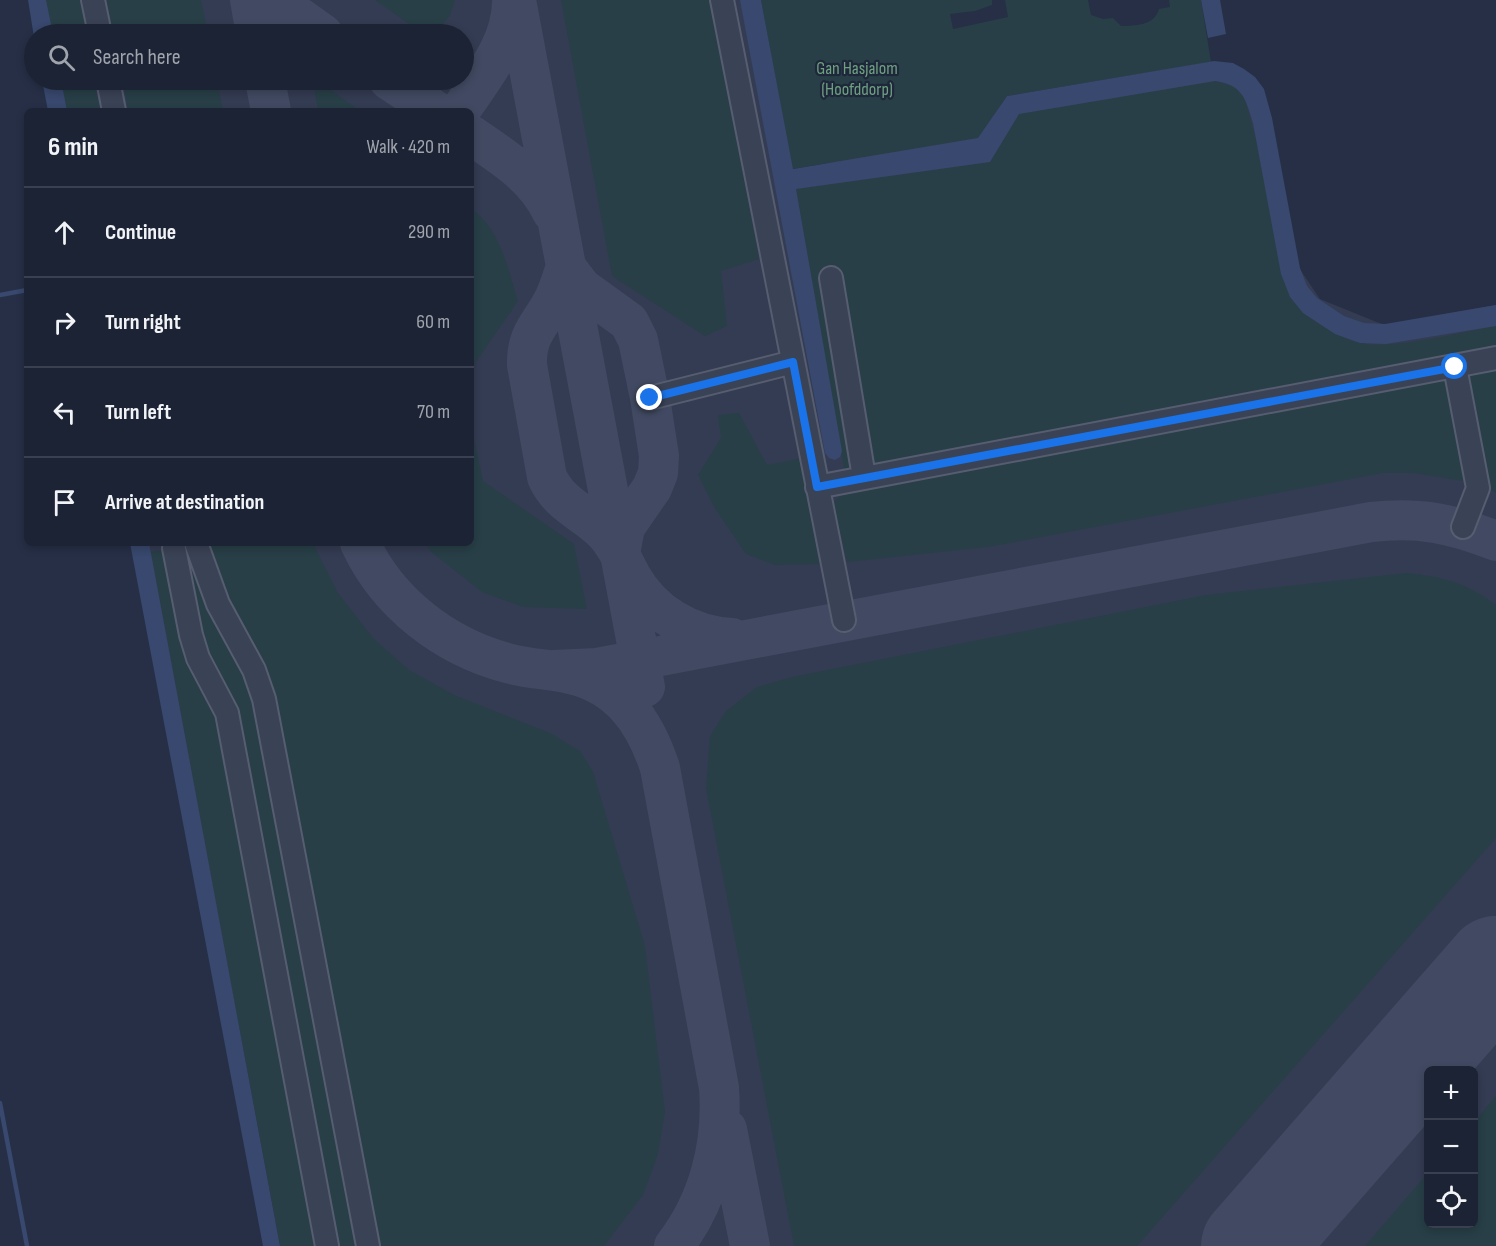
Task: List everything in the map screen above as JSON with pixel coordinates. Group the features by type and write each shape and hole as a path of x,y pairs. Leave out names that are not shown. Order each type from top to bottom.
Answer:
{"lane":[{"path":"93,0 98,24"},
{"path":"722,0 844,620"},
{"path":"110,90 113,108"},
{"path":"831,278 864,477"},
{"path":"817,487 1496,358"},
{"path":"650,398 793,362"},
{"path":"1455,367 1478,488 1463,527"},
{"path":"197,546 218,604 254,670 264,699 368,1246"},
{"path":"174,548 191,635 198,658 227,713 327,1246"}],"shaded area":[{"path":"28,0 46,0 51,24 32,24"},
{"path":"43,0 756,0 791,174 1010,109 1224,73 1258,98 1291,256 1320,299 1384,325 1496,305 1496,1246 281,1246 148,546 474,546 474,108 63,108 60,90 474,90 474,24 47,24"},
{"path":"740,0 761,0 793,169 978,138 1007,96 1214,61 1233,63 1255,77 1264,89 1272,118 1300,268 1307,286 1317,298 1344,316 1364,323 1385,324 1496,305 1496,326 1386,344 1360,343 1335,334 1303,313 1290,297 1281,274 1253,123 1242,94 1232,86 1215,81 1019,114 990,162 796,189 842,451 840,457 835,460 829,458 825,453"},
{"path":"1201,0 1220,0 1226,34 1208,38"},
{"path":"44,90 63,90 66,108 47,108"},
{"path":"131,546 150,546 280,1246 263,1246"}],"green space":[{"path":"46,0 87,0 91,24 51,24"},
{"path":"99,0 201,0 206,24 104,24"},
{"path":"375,0 455,0 450,15 443,24 409,24"},
{"path":"561,0 711,0 759,259 721,271 727,326 705,336 612,276"},
{"name":"Gan Hasjalom (Hoofddorp)","path":"761,0 992,0 992,5 975,11 950,14 953,29 1008,17 1005,0 1088,0 1091,15 1103,19 1113,18 1121,26 1139,25 1149,21 1159,9 1170,7 1169,0 1201,0 1211,62 1007,96 978,138 792,169"},
{"path":"1215,81 1234,86 1245,99 1303,313 1323,327 1361,343 1375,345 1409,342 1496,326 1496,346 845,474 796,189 990,162 1019,114"},
{"path":"63,90 96,90 100,108 66,108"},
{"path":"125,90 219,90 222,108 128,108"},
{"path":"315,90 331,90 356,108 318,108"},
{"path":"474,211 489,227 502,250 518,301 474,365"},
{"path":"1496,364 1496,493 1481,486 1466,369"},
{"path":"1449,377 1469,482 1414,473 1383,473 988,547 847,562 833,502 842,495"},
{"path":"739,413 767,465 802,458 819,564 775,565 746,554 714,507 698,475 721,438 718,415"},
{"path":"474,440 483,481 574,544 587,609 523,607 482,592 430,551 428,546 474,546"},
{"path":"190,546 249,672 360,1246 334,1246 206,665 177,547"},
{"path":"203,546 314,546 338,593 373,638 409,670 454,695 550,733 580,751 593,772 645,946 665,1112 658,1154 643,1195 604,1246 374,1246 271,702 228,610"},
{"path":"169,549 215,701 321,1246 280,1246 151,552"},
{"path":"1406,573 1454,582 1486,597 1496,605 1496,838 1137,1246 794,1246 706,788 710,736 726,711 757,687 792,677 1206,595"},
{"path":"1496,1096 1496,1246 1365,1246 1424,1178 1424,1228 1478,1228 1478,1117"}],"waterway":[{"path":"0,295 24,291"},
{"path":"0,1103 27,1246"}],"taxiway":[{"path":"250,0 254,24"},
{"path":"275,0 309,24"},
{"path":"516,0 645,687"},
{"path":"462,108 501,47 507,33 512,3"},
{"path":"267,90 270,108"},
{"path":"404,90 431,108"},
{"path":"474,137 517,168 537,188 552,212"},
{"path":"566,267 554,299 535,330 527,354 547,477 552,487 566,502 609,538 640,589 661,611 701,633 732,638"},
{"path":"566,267 582,288 629,322 638,340 650,398 659,456 658,473 652,488 625,527 620,554"},
{"path":"554,670 597,668 1371,522 1404,520 1435,523 1496,541"},
{"path":"362,546 386,585 402,603 440,633 461,646 515,665 588,679 616,696 628,708 647,735 660,768 719,1088 719,1130 711,1171 696,1210 674,1246"},
{"path":"727,1129 750,1246"}],"runway":[{"path":"1252,1246 1496,967"}],"route":[{"path":"650,398 793,362 817,487 1455,367"}]}
